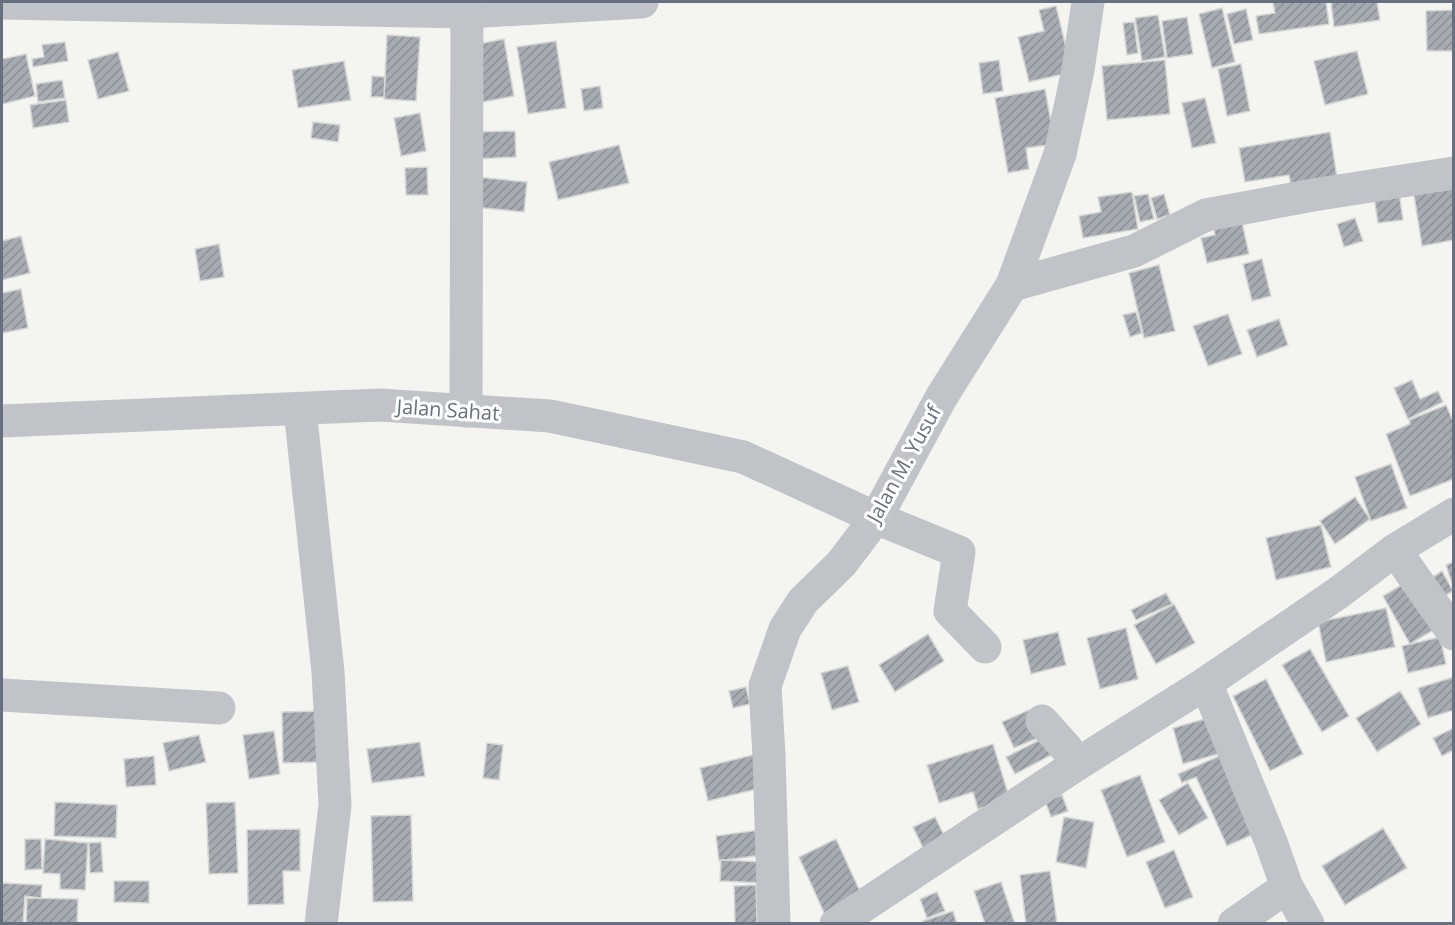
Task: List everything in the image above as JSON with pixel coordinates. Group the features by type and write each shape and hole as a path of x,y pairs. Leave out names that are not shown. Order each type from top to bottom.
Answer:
{"street":[{"path":"2,3 467,7 642,2"},
{"name":"Jalan M. Yusuf","path":"774,924 765,686 785,629 803,601 841,564 876,519 942,396 1012,285 1060,154 1078,70 1088,2"},
{"path":"466,411 467,7"},
{"path":"1012,285 1134,251 1206,215 1313,195 1454,173"},
{"name":"Jalan Sahat","path":"2,421 380,405 550,416 743,457 876,519 959,552 950,611 985,647"},
{"path":"300,409 328,672 334,805 321,924"},
{"path":"836,924 1076,765 1206,683 1338,593 1395,550 1454,514"},
{"path":"1395,550 1454,634"},
{"path":"1206,683 1287,887 1308,924"},
{"path":"2,695 219,708"},
{"path":"1042,721 1067,749 1076,765"},
{"path":"1234,924 1287,887"}],"building":[{"path":"1273,2 1326,2 1329,24 1259,34 1256,16 1275,13"},
{"path":"1331,2 1377,2 1380,20 1334,27"},
{"path":"1056,6 1072,72 1029,82 1018,37 1044,31 1039,10"},
{"path":"1222,8 1235,62 1212,68 1199,14"},
{"path":"1246,9 1253,40 1234,44 1227,14"},
{"path":"1454,10 1454,51 1427,51 1426,11"},
{"path":"1158,15 1165,57 1142,61 1135,18"},
{"path":"1187,17 1193,54 1167,58 1162,21"},
{"path":"1134,22 1138,53 1127,55 1123,23"},
{"path":"387,35 420,37 416,101 384,99"},
{"path":"504,39 514,96 483,102 473,45"},
{"path":"556,41 566,108 528,114 517,47"},
{"path":"65,42 68,61 33,67 32,59 44,57 42,45"},
{"path":"1357,51 1368,94 1325,105 1314,61"},
{"path":"118,52 129,91 98,99 88,60"},
{"path":"26,54 35,96 2,104 2,59"},
{"path":"999,60 1003,91 983,94 979,63"},
{"path":"1165,60 1170,114 1107,120 1102,66"},
{"path":"344,61 351,100 298,108 292,70"},
{"path":"1241,64 1250,111 1227,116 1218,69"},
{"path":"372,76 385,77 384,97 371,97"},
{"path":"62,80 65,98 38,102 36,84"},
{"path":"600,86 603,108 584,111 581,89"},
{"path":"1045,89 1055,144 1026,148 1029,169 1008,173 995,98"},
{"path":"1205,98 1216,143 1192,148 1182,103"},
{"path":"66,100 69,122 33,128 30,105"},
{"path":"420,113 426,151 401,156 394,118"},
{"path":"313,122 340,125 338,142 311,138"},
{"path":"515,131 516,157 474,159 473,132"},
{"path":"1330,132 1337,178 1291,186 1289,175 1245,182 1239,148"},
{"path":"619,145 629,183 558,200 549,162"},
{"path":"427,167 428,195 406,195 405,168"},
{"path":"476,177 527,182 524,212 473,207"},
{"path":"1454,182 1454,240 1422,246 1413,189"},
{"path":"1132,192 1138,229 1083,238 1079,216 1101,212 1098,197"},
{"path":"1399,192 1403,220 1378,223 1374,196"},
{"path":"1148,194 1154,219 1140,222 1134,196"},
{"path":"1164,194 1170,215 1157,219 1151,198"},
{"path":"1240,213 1249,254 1207,263 1201,238 1215,235 1212,219"},
{"path":"1355,218 1363,241 1344,247 1337,224"},
{"path":"21,236 30,273 2,280 2,241"},
{"path":"219,244 224,277 200,281 195,249"},
{"path":"1262,259 1271,296 1252,301 1243,264"},
{"path":"1159,265 1175,331 1144,338 1129,273"},
{"path":"21,289 28,328 2,333 2,293"},
{"path":"1136,312 1142,333 1130,337 1123,315"},
{"path":"1228,314 1242,354 1208,366 1193,326"},
{"path":"1279,319 1288,345 1257,357 1247,330"},
{"path":"1412,380 1420,399 1438,391 1443,402 1408,419 1394,388"},
{"path":"1446,405 1454,423 1454,479 1410,496 1386,434 1410,424 1409,420"},
{"path":"1391,464 1407,508 1371,521 1355,477"},
{"path":"1355,497 1370,519 1335,544 1320,521"},
{"path":"1321,525 1331,567 1276,580 1266,538"},
{"path":"1454,562 1454,590 1446,565"},
{"path":"1442,571 1453,591 1439,599 1428,580"},
{"path":"1408,581 1435,629 1410,644 1383,596"},
{"path":"1166,593 1172,604 1136,620 1131,610"},
{"path":"1174,604 1195,643 1156,664 1134,625"},
{"path":"1386,608 1395,647 1326,662 1318,622"},
{"path":"1126,628 1138,679 1100,689 1087,638"},
{"path":"1058,632 1066,665 1031,674 1023,640"},
{"path":"928,634 944,661 895,692 879,665"},
{"path":"1440,637 1446,664 1408,673 1402,646"},
{"path":"1310,649 1349,716 1322,732 1282,665"},
{"path":"848,666 859,702 832,710 821,673"},
{"path":"1454,677 1454,710 1428,718 1418,688"},
{"path":"1266,679 1303,754 1270,771 1233,696"},
{"path":"746,687 750,704 733,708 729,691"},
{"path":"1400,691 1421,724 1377,752 1356,718"},
{"path":"1029,710 1040,737 1014,748 1002,722"},
{"path":"325,711 325,762 283,763 282,712"},
{"path":"1215,716 1225,752 1183,764 1173,728"},
{"path":"1454,728 1454,750 1442,756 1433,738"},
{"path":"274,731 280,774 249,779 243,735"},
{"path":"199,735 206,762 169,771 163,743"},
{"path":"1047,736 1055,753 1015,774 1006,757"},
{"path":"420,742 425,776 372,783 367,749"},
{"path":"487,743 503,745 499,780 483,778"},
{"path":"993,744 1010,800 978,809 973,792 939,803 927,765"},
{"path":"1231,751 1265,829 1227,846 1196,777 1182,783 1178,774"},
{"path":"757,754 765,787 708,801 700,768"},
{"path":"154,756 156,785 126,787 124,759"},
{"path":"1140,775 1165,842 1127,857 1101,790"},
{"path":"1188,783 1208,818 1179,835 1159,800"},
{"path":"1062,795 1068,811 1051,817 1045,801"},
{"path":"55,802 117,805 116,838 54,836"},
{"path":"235,802 238,873 209,874 206,803"},
{"path":"411,815 413,901 373,902 371,816"},
{"path":"935,817 948,843 926,854 913,827"},
{"path":"1064,817 1094,822 1086,868 1056,862"},
{"path":"1383,828 1407,868 1345,905 1322,866"},
{"path":"300,829 300,871 283,871 284,904 248,905 247,830"},
{"path":"759,830 762,855 719,861 716,836"},
{"path":"25,839 41,839 42,869 25,870"},
{"path":"45,839 88,843 85,890 60,889 60,874 43,873"},
{"path":"836,839 863,898 825,915 799,857"},
{"path":"101,842 103,872 90,873 89,843"},
{"path":"1174,850 1193,897 1165,908 1146,862"},
{"path":"721,860 764,862 763,883 720,881"},
{"path":"1050,871 1057,924 1026,924 1020,875"},
{"path":"114,881 149,881 149,903 114,902"},
{"path":"1001,882 1015,924 985,924 974,891"},
{"path":"2,883 42,885 41,898 25,896 23,924 2,924"},
{"path":"756,885 757,924 735,924 734,886"},
{"path":"937,892 945,911 927,918 920,899"},
{"path":"27,898 78,899 77,924 26,924"},
{"path":"953,911 957,924 924,924 923,921"}]}
